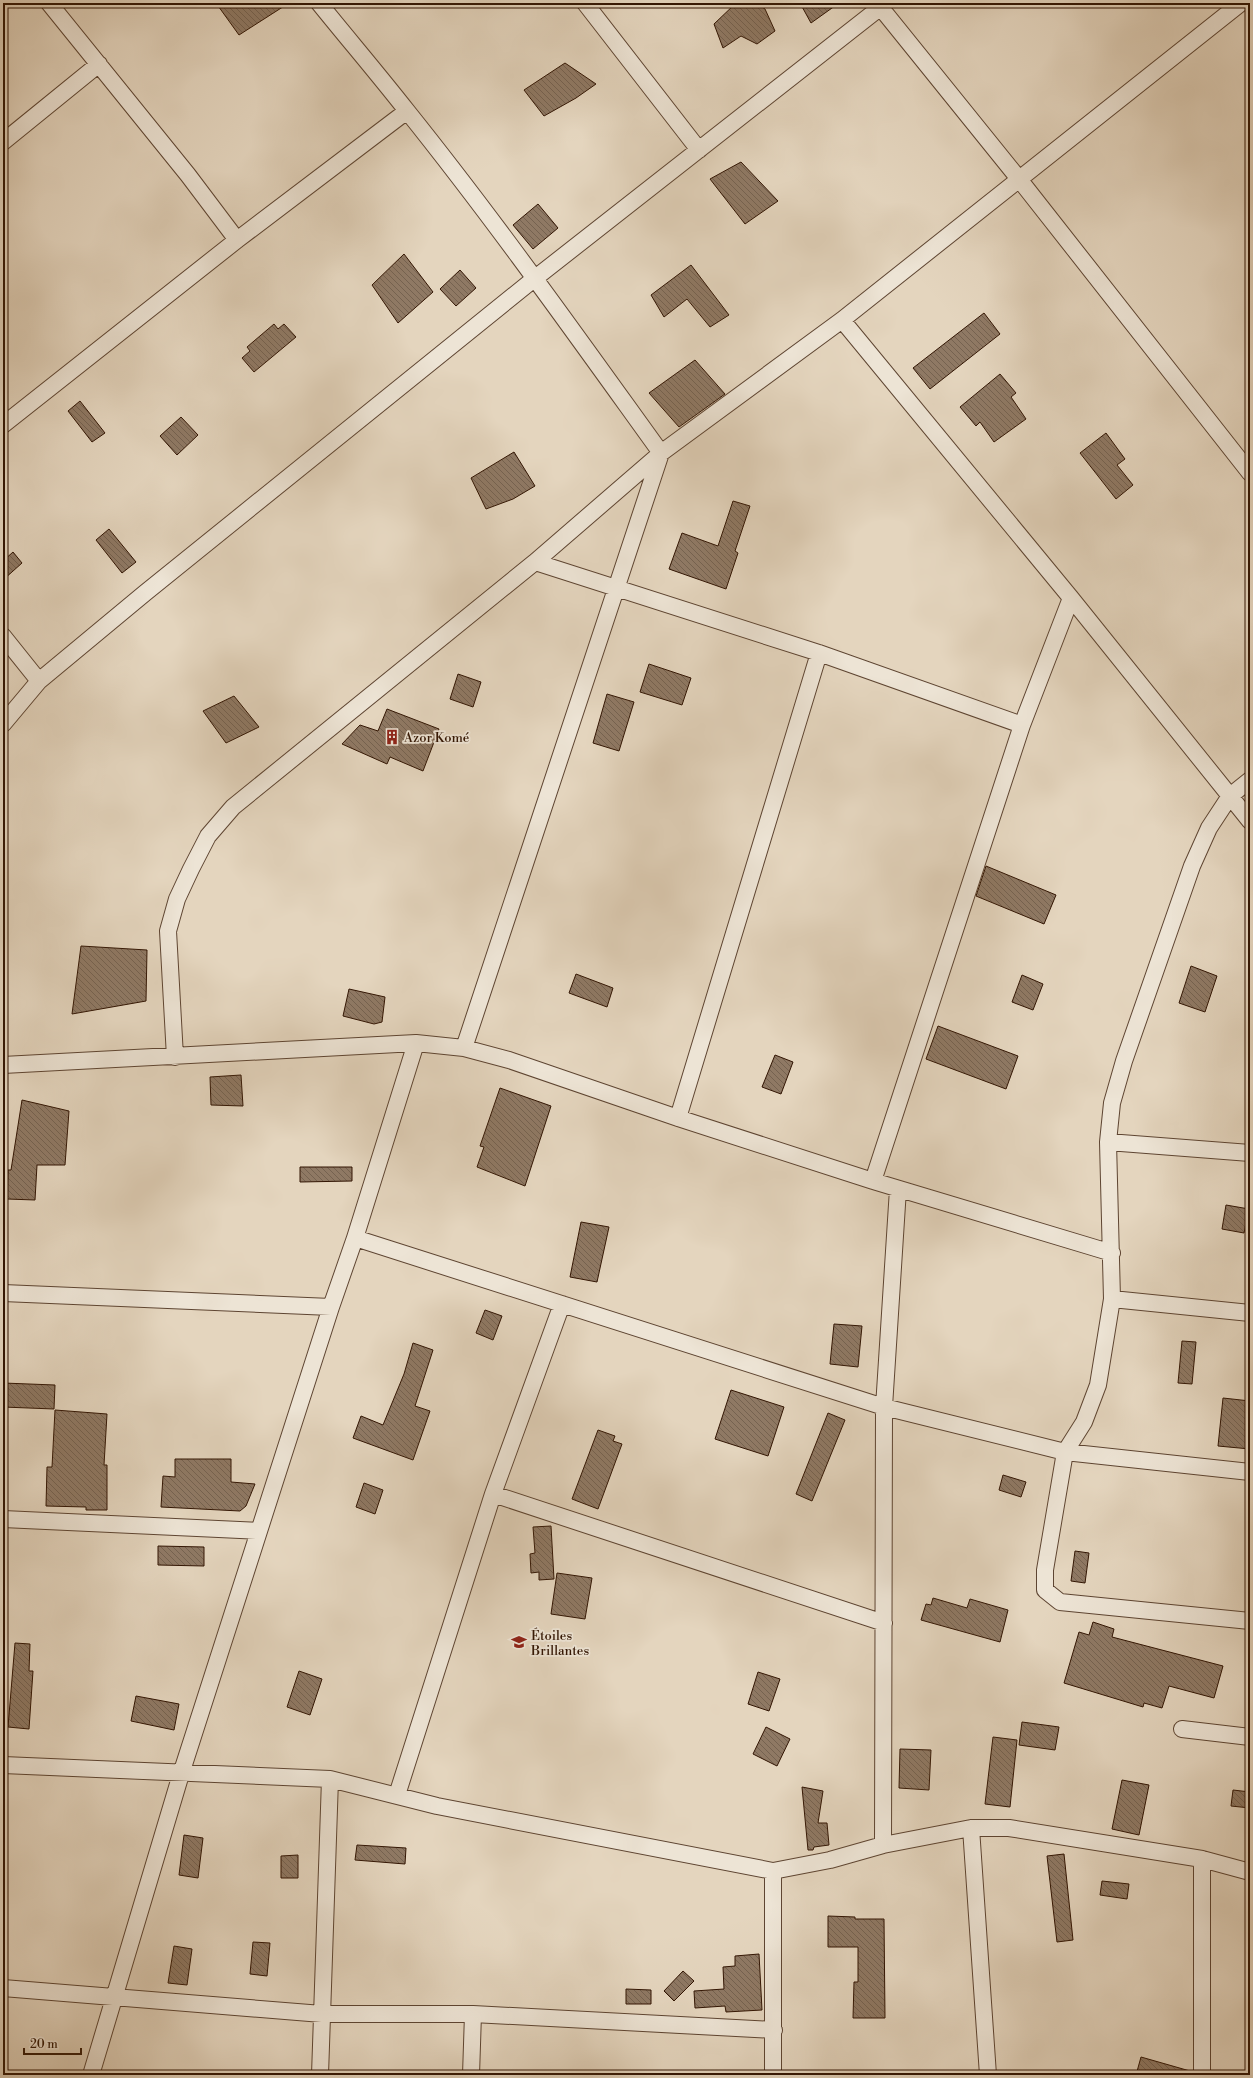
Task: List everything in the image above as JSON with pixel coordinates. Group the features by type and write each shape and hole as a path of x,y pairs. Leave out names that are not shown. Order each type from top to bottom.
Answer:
{"street":[{"path":"49,3 188,175 237,240"},
{"path":"319,3 408,111 534,279 661,453"},
{"path":"585,3 699,150"},
{"path":"175,1057 168,931 177,899 208,836 233,807 535,562 661,453 842,320 1241,3"},
{"path":"3,724 39,681 534,279 699,150 881,4 1250,473"},
{"path":"3,142 99,64"},
{"path":"3,425 237,240 408,111"},
{"path":"842,320 1071,598 1250,822"},
{"path":"464,1048 661,453"},
{"path":"535,562 617,586 819,653 1022,725"},
{"path":"873,1181 1022,725 1071,598"},
{"path":"3,636 39,681"},
{"path":"678,1118 819,653"},
{"path":"1250,780 1230,796 1209,828 1190,874 1124,1061 1112,1103 1108,1142 1112,1299 1098,1386 1084,1422 1065,1452 1045,1570 1046,1590 1060,1602 1250,1621"},
{"path":"91,2075 113,1996 181,1774 330,1307 355,1238 416,1043"},
{"path":"3,1065 416,1043 464,1048 509,1060 678,1118 898,1189 1112,1253"},
{"path":"1108,1142 1250,1153"},
{"path":"883,1845 884,1407 898,1189"},
{"path":"355,1238 884,1407 1065,1452 1250,1472"},
{"path":"3,1293 330,1307"},
{"path":"1112,1299 1250,1314"},
{"path":"397,1795 493,1494 562,1304"},
{"path":"493,1494 884,1623"},
{"path":"3,1519 259,1531"},
{"path":"1182,1729 1250,1737"},
{"path":"3,1765 181,1774 330,1779 437,1806 773,1871 830,1860 883,1845 971,1828 1009,1828 1202,1859 1250,1872"},
{"path":"320,2075 330,1779"},
{"path":"971,1828 988,2075"},
{"path":"1202,1859 1202,2075"},
{"path":"773,1871 773,2075"},
{"path":"3,1988 322,2014 473,2014 774,2030"},
{"path":"470,2075 473,2014"}],"building":[{"path":"216,3 289,3 239,35"},
{"path":"736,3 756,3 765,9 775,31 757,44 741,36 723,48 714,24"},
{"path":"800,3 839,3 811,23"},
{"path":"565,63 596,84 576,98 544,116 524,90"},
{"path":"741,162 778,201 745,224 710,179"},
{"path":"538,204 558,228 533,249 513,225"},
{"path":"404,254 433,292 398,323 372,285"},
{"path":"691,265 729,315 710,327 687,299 664,317 651,295"},
{"path":"460,270 476,288 456,306 440,289"},
{"path":"984,313 1000,334 930,389 913,368"},
{"path":"274,324 278,329 284,324 296,337 254,372 242,358 250,351 247,347"},
{"path":"695,360 725,394 679,427 649,393"},
{"path":"1000,374 1016,393 1011,397 1026,419 994,442 980,422 976,426 960,407"},
{"path":"80,401 105,433 92,442 68,411"},
{"path":"181,417 198,435 177,455 160,436"},
{"path":"1106,433 1125,459 1117,465 1133,485 1116,499 1080,453"},
{"path":"514,452 535,486 513,499 486,509 471,478"},
{"path":"733,501 750,506 735,551 738,553 726,589 669,569 682,533 718,546"},
{"path":"109,529 136,562 122,573 96,540"},
{"path":"13,552 22,563 3,580 3,561"},
{"path":"649,664 691,678 682,705 640,692"},
{"path":"458,674 481,682 473,707 450,699"},
{"path":"607,694 634,702 619,751 593,743"},
{"path":"234,696 259,727 226,743 203,711"},
{"name":"Azor Komé","path":"387,709 439,729 423,771 390,757 387,764 342,744 360,725 378,731"},
{"path":"986,866 1056,895 1044,924 976,896"},
{"path":"81,946 147,950 146,1001 72,1014"},
{"path":"1191,966 1217,976 1205,1012 1179,1003"},
{"path":"576,974 613,988 607,1007 569,993"},
{"path":"1022,975 1043,984 1033,1010 1012,1002"},
{"path":"349,989 385,997 382,1022 374,1024 343,1016"},
{"path":"938,1026 1018,1056 1006,1089 926,1059"},
{"path":"775,1055 793,1062 781,1094 762,1087"},
{"path":"241,1075 243,1106 211,1105 210,1077"},
{"path":"500,1088 551,1106 525,1186 477,1167 484,1147 480,1146"},
{"path":"22,1100 69,1111 65,1165 37,1165 35,1200 7,1199 8,1170 11,1170"},
{"path":"300,1167 352,1167 352,1181 300,1182"},
{"path":"1226,1205 1249,1209 1244,1233 1222,1229"},
{"path":"581,1222 609,1227 597,1282 570,1277"},
{"path":"485,1310 502,1316 493,1340 476,1333"},
{"path":"834,1324 862,1326 858,1367 830,1364"},
{"path":"1182,1341 1196,1342 1192,1384 1178,1383"},
{"path":"413,1343 433,1350 415,1406 430,1411 413,1460 353,1438 361,1416 383,1425 404,1374"},
{"path":"3,1383 55,1385 54,1409 3,1407"},
{"path":"731,1390 784,1407 768,1456 715,1439"},
{"path":"1223,1398 1250,1401 1250,1449 1218,1446"},
{"path":"55,1410 107,1414 104,1465 107,1465 107,1510 86,1510 86,1507 46,1506 47,1467 52,1467"},
{"path":"828,1413 845,1420 812,1501 796,1494"},
{"path":"598,1430 615,1436 613,1441 622,1444 598,1509 572,1499"},
{"path":"175,1459 231,1459 231,1482 255,1484 246,1506 240,1511 161,1507 163,1476 175,1477"},
{"path":"1003,1475 1026,1482 1021,1497 999,1490"},
{"path":"364,1483 383,1490 375,1514 356,1507"},
{"path":"551,1526 554,1579 539,1580 539,1572 531,1573 530,1554 535,1553 533,1527"},
{"path":"158,1546 204,1547 204,1566 158,1565"},
{"path":"1075,1551 1089,1553 1085,1583 1071,1581"},
{"path":"557,1573 592,1578 585,1619 551,1614"},
{"path":"933,1598 967,1608 970,1599 1008,1610 1000,1642 921,1620 926,1604 931,1605"},
{"path":"1093,1622 1114,1629 1112,1637 1223,1666 1214,1698 1169,1686 1162,1708 1144,1703 1143,1707 1064,1683 1079,1632 1089,1635"},
{"path":"15,1643 30,1644 29,1671 33,1671 29,1729 8,1727"},
{"path":"299,1671 322,1679 310,1715 287,1707"},
{"path":"758,1672 780,1679 769,1711 748,1704"},
{"path":"136,1696 179,1704 174,1730 131,1721"},
{"path":"1022,1722 1059,1727 1055,1750 1019,1745"},
{"path":"766,1727 790,1739 777,1766 753,1754"},
{"path":"993,1737 1017,1740 1010,1807 985,1804"},
{"path":"900,1749 931,1750 929,1790 899,1788"},
{"path":"1122,1780 1149,1785 1139,1835 1112,1829"},
{"path":"802,1787 823,1791 818,1823 827,1823 829,1845 814,1847 813,1850 808,1850"},
{"path":"1233,1790 1250,1792 1250,1808 1231,1806"},
{"path":"184,1835 203,1838 198,1878 179,1875"},
{"path":"357,1845 406,1848 405,1864 355,1860"},
{"path":"1064,1854 1073,1940 1057,1942 1047,1856"},
{"path":"298,1855 298,1878 281,1878 281,1856"},
{"path":"1102,1881 1129,1884 1127,1899 1100,1895"},
{"path":"828,1916 855,1917 855,1919 884,1919 885,2018 853,2018 854,1982 858,1982 858,1947 828,1947"},
{"path":"253,1942 270,1943 267,1976 250,1974"},
{"path":"174,1946 192,1949 187,1985 168,1983"},
{"path":"759,1954 762,2010 726,2012 725,2006 695,2008 694,1991 724,1989 723,1967 735,1966 735,1956"},
{"path":"683,1971 694,1981 674,2001 664,1991"},
{"path":"626,1989 651,1990 651,2004 626,2004"},
{"path":"1141,2057 1190,2071 1189,2075 1136,2075"}],"place":[{"name":"Azor Komé","path":"392,737"},
{"name":"Étoiles Brillantes","path":"519,1642"}]}
